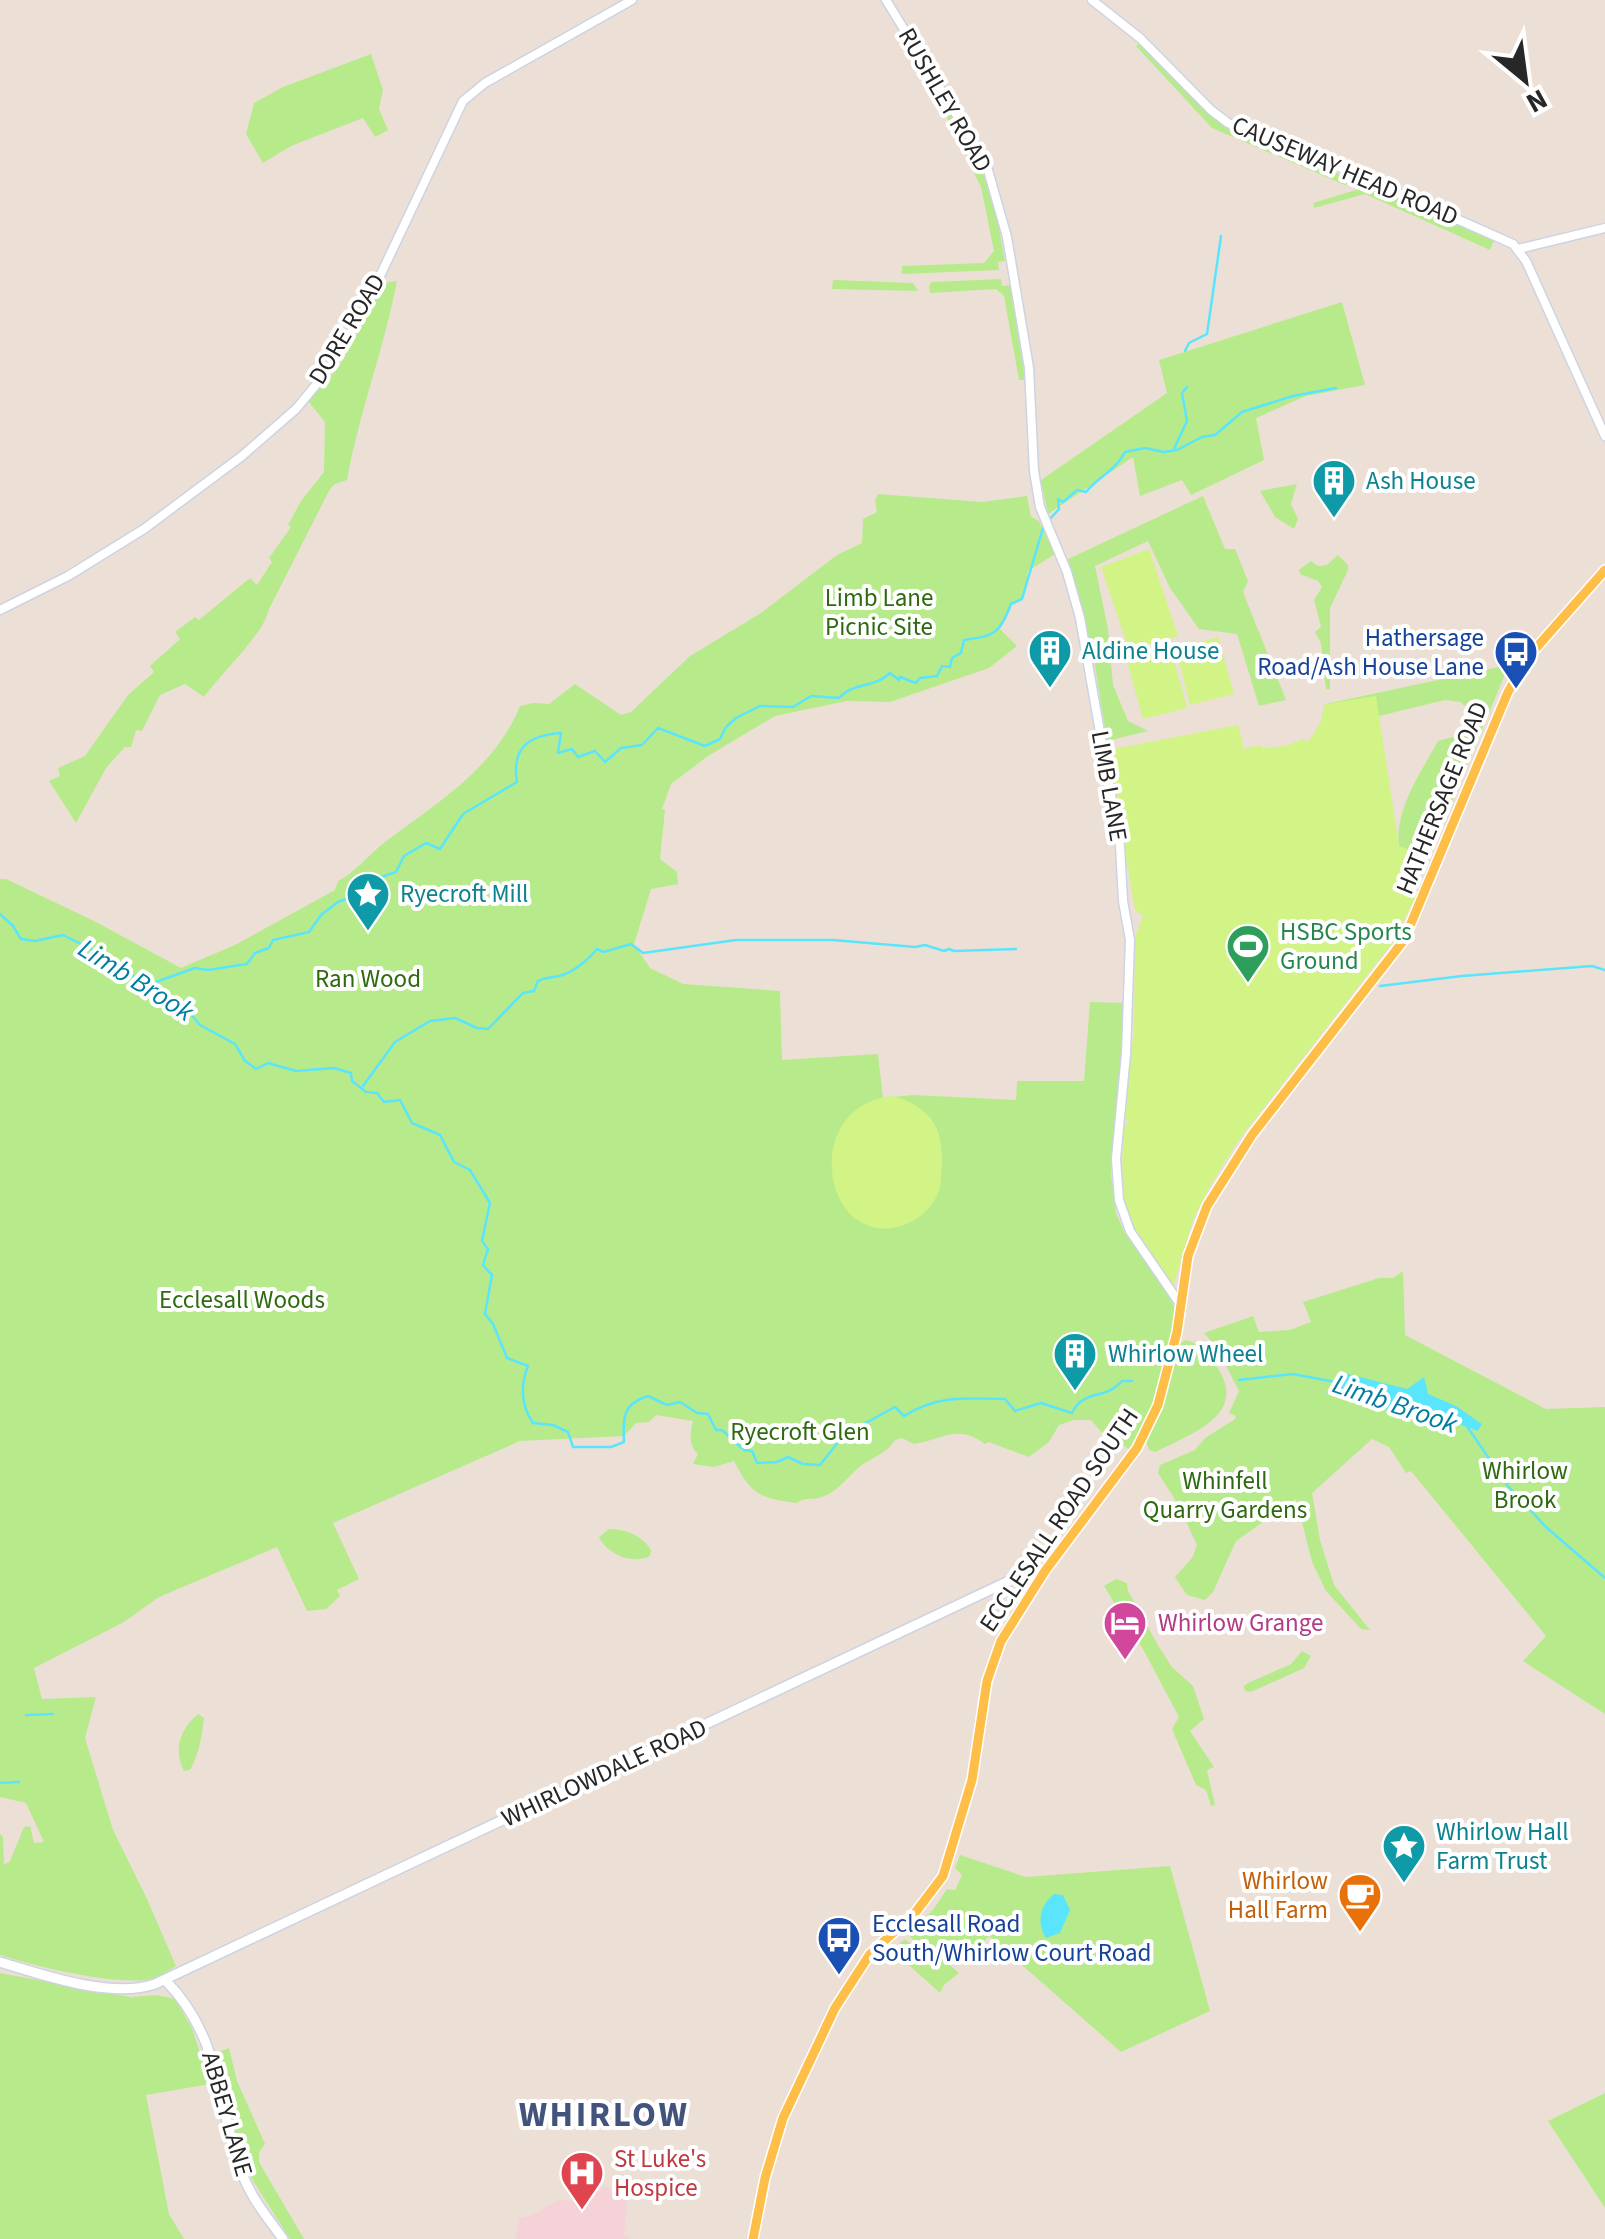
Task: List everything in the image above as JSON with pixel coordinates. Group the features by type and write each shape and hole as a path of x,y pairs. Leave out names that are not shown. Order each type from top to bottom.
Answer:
{"main road":[{"name":"HATHERSAGE ROAD","path":"1180,1304 1188,1256 1207,1206 1252,1135 1404,940 1508,692 1529,656 1605,570"},
{"name":"ECCLESALL ROAD SOUTH","path":"754,2239 765,2178 783,2118 835,2008 870,1954 915,1913 943,1876 972,1780 994,1657 1045,1571 1123,1468 1149,1426 1164,1386 1180,1304"},
{"name":"WHIRLOWDALE ROAD","path":"165,1980 1024,1574 1045,1571"},
{"path":"0,1962 85,1984 126,1989 165,1980"},
{"name":"ABBEY LANE","path":"165,1980 196,2019 218,2071 243,2176 283,2239"}],"street":[{"name":"DORE ROAD","path":"0,610 68,576 144,529 283,422 325,374 361,316 463,101 484,83 632,0"},
{"name":"RUSHLEY ROAD","path":"886,0 986,163 1011,260"},
{"name":"CAUSEWAY HEAD ROAD","path":"1092,0 1140,38 1224,120 1511,242 1518,249"},
{"path":"1605,228 1518,249 1605,436"},
{"name":"LIMB LANE","path":"1011,260 1029,368 1034,471 1040,506 1067,572 1080,618 1120,846 1122,901 1130,940 1126,1054 1116,1159 1118,1200 1130,1231 1180,1304"}],"shaded area":[{"name":"St Luke's Hospice","path":"605,2186 627,2202 624,2235 630,2239 515,2239 520,2218 558,2200 584,2201"}],"green space":[{"path":"1140,43 1222,124 1355,181 1345,185 1212,128 1136,46"},
{"path":"371,54 383,90 379,109 388,130 375,137 363,118 291,146 263,163 246,134 254,103 283,87"},
{"path":"946,105 978,158 997,217 1005,261 998,262 999,270 902,274 902,266 984,263 994,251 981,187 942,107"},
{"path":"1369,186 1494,240 1490,250 1365,194 1314,208 1313,203"},
{"path":"1001,279 1002,286 1011,285 1025,380 1019,380 1004,296 996,289 930,293 932,282"},
{"path":"833,280 913,283 918,291 832,289"},
{"path":"397,281 347,480 330,489 259,630 204,697 185,684 160,695 142,731 136,730 131,747 125,747 106,768 76,823 49,781 60,776 58,768 85,756 128,695 154,672 150,666 180,639 175,632 195,617 199,620 250,578 257,585 272,562 269,558 291,527 288,525 301,501 324,472 325,422 308,401 339,367 384,283"},
{"path":"1342,302 1365,385 1306,396 1256,418 1264,460 1191,495 1182,480 1140,496 1133,457 1048,514 1041,480 1167,393 1159,360"},
{"path":"1297,484 1291,504 1298,519 1294,529 1275,517 1260,491"},
{"path":"878,494 982,502 1027,496 1031,517 1039,521 1055,554 1028,571 1025,593 1011,604 1000,629 1017,646 989,668 890,702 847,701 775,716 708,756 671,784 662,809 665,810 660,859 677,872 678,884 651,889 634,944 650,968 683,984 780,991 782,1060 878,1054 883,1098 913,1095 1016,1100 1017,1081 1084,1081 1090,1002 1126,1003 1111,1174 1116,1213 1176,1311 1165,1369 1153,1406 1131,1450 1104,1435 1091,1420 1059,1425 1049,1442 1029,1457 966,1435 914,1444 902,1438 830,1493 796,1503 758,1492 734,1461 714,1467 693,1464 698,1454 691,1443 693,1421 656,1415 649,1422 636,1423 624,1436 520,1441 333,1523 359,1579 337,1590 340,1596 326,1609 307,1611 277,1547 159,1597 124,1622 34,1668 42,1699 96,1697 85,1738 113,1830 176,1966 155,1978 122,1980 55,1970 0,1955 0,1834 4,1865 10,1861 24,1827 30,1826 34,1843 44,1842 26,1803 0,1797 0,879 94,921 181,968 235,945 335,890 338,881 463,783 496,748 520,706 549,704 575,684 621,715 631,712 690,656 761,613 837,555 862,543 863,519 877,512"},
{"path":"1203,496 1225,549 1235,549 1248,581 1243,592 1286,700 1259,706 1237,634 1199,629 1170,588 1148,541 1095,566 1108,629 1113,685 1128,721 1148,731 1107,741 1093,653 1068,559"},
{"path":"1149,549 1178,636 1129,650 1101,567"},
{"path":"1338,555 1348,570 1330,608 1330,689 1326,689 1321,643 1315,632 1321,627 1314,600 1322,587 1299,570 1311,561 1318,566 1327,565"},
{"path":"1218,637 1234,694 1190,705 1176,649"},
{"path":"1171,649 1187,708 1143,719 1127,661"},
{"path":"1499,667 1505,674 1429,858 1399,846 1401,819 1410,792 1438,741 1453,737 1469,721 1465,706 1445,700 1379,716 1321,722 1325,704"},
{"name":"HSBC Sports Ground","path":"1376,696 1399,846 1429,858 1425,869 1418,871 1416,896 1393,942 1238,1141 1193,1220 1173,1287 1142,1243 1125,1210 1122,1189 1123,1126 1128,1122 1124,1113 1134,1030 1135,937 1143,916 1135,910 1108,750 1238,725 1244,749 1286,746 1303,739 1308,742 1321,722 1325,704"},
{"path":"893,1096 925,1112 937,1128 942,1150 941,1183 934,1201 918,1217 897,1227 871,1227 852,1215 838,1196 832,1172 834,1146 844,1123 863,1105"},
{"name":"Whirlow Brook","path":"1403,1271 1405,1335 1546,1409 1605,1407 1605,1714 1523,1661 1546,1636 1411,1471 1406,1473 1389,1447 1372,1439 1312,1493 1320,1540 1334,1585 1370,1630 1361,1629 1326,1591 1312,1562 1296,1499 1236,1541 1213,1592 1205,1600 1187,1595 1175,1577 1192,1558 1197,1545 1158,1473 1160,1465 1195,1450 1205,1438 1235,1419 1229,1413 1239,1391 1223,1360 1230,1356 1222,1353 1204,1333 1253,1316 1259,1332 1290,1330 1311,1322 1303,1302 1379,1278 1393,1278"},
{"path":"1186,1340 1202,1348 1217,1367 1226,1388 1225,1401 1219,1413 1197,1431 1156,1452 1149,1450 1146,1441 1166,1394 1181,1343"},
{"path":"609,1529 638,1537 651,1550 650,1556 636,1559 614,1553 599,1537"},
{"path":"1116,1579 1127,1583 1159,1647 1172,1667 1193,1686 1204,1719 1190,1731 1214,1767 1207,1770 1215,1805 1211,1806 1206,1790 1196,1785 1172,1729 1179,1717 1104,1586"},
{"path":"1302,1651 1311,1656 1304,1668 1251,1692 1245,1691 1248,1683 1291,1664"},
{"path":"198,1714 204,1718 200,1745 190,1770 184,1771 180,1740"},
{"path":"960,1855 1026,1877 1170,1866 1210,2011 1121,2052 989,1936 961,1965 913,1939 907,1934 933,1910 947,1889 955,1890 962,1875 955,1868"},
{"path":"905,1939 959,1973 940,1993 892,1950"},
{"path":"0,1973 131,1997 157,1995 175,1999 192,2028 210,2084 146,2095 169,2214 184,2239 0,2239"},
{"path":"229,2048 237,2081 265,2144 259,2152 259,2162 304,2239 290,2239 243,2165 216,2053"},
{"path":"1605,2093 1605,2208 1548,2121"}],"water":[{"path":"1348,1374 1407,1389 1424,1377 1428,1394 1456,1406 1482,1424 1478,1431 1436,1416 1433,1423 1420,1421 1344,1395 1326,1393"},
{"path":"1054,1894 1063,1895 1070,1910 1060,1933 1046,1938 1041,1915"}],"waterway":[{"path":"1185,351 1189,343 1207,334 1221,236"},
{"path":"1174,449 1187,421 1182,393 1187,387"},
{"path":"1050,519 1059,509 1058,499 1063,502 1077,490 1086,492 1125,452 1145,448 1177,450 1215,435 1242,412 1336,388"},
{"path":"142,987 195,968 247,964 255,953 269,948 273,940 309,932 321,915 338,902 371,890 381,877 396,872 404,856 426,843 440,849 463,814 517,782 517,760 532,740 561,733 558,753 572,749 578,757 595,751 605,762 621,748 642,745 658,728 705,746 720,739 736,718 760,706 793,707 811,696 839,698 890,673 899,680 900,677 916,683 920,678 937,676 942,666 950,667 952,658 961,653 964,640 995,632 1011,604 1022,599 1043,528"},
{"name":"Limb Brook","path":"0,914 21,939 35,941 63,935 114,961 154,994 178,999 200,1025 235,1044 245,1061 256,1069 268,1063 296,1071 334,1068 351,1073 352,1081 366,1092 377,1093 384,1102 400,1100 412,1123 440,1135 454,1162 470,1170 490,1203 482,1241 488,1249 483,1265 492,1275 485,1314 507,1358 528,1366 523,1395 533,1423 553,1425 568,1432 573,1447 611,1447 624,1442 626,1413 633,1403 648,1396 667,1405 680,1402 697,1413 708,1414 716,1430 722,1430 744,1450 752,1451 757,1463 788,1457 803,1464 820,1465 850,1427 895,1407 904,1416 940,1401 1005,1399 1015,1411 1041,1403 1072,1413 1082,1400 1109,1391 1122,1381 1132,1381"},
{"path":"363,1086 395,1042 430,1021 455,1018 488,1029 523,993 534,991 538,981 570,972 597,949 604,952 631,944 643,953 736,940 833,940 925,945 944,951 1016,949"},
{"path":"1380,986 1592,966 1605,970"},
{"name":"Limb Brook","path":"1239,1380 1293,1374 1335,1382"},
{"name":"Limb Brook","path":"1466,1425 1508,1486 1546,1527 1605,1578"},
{"path":"26,1715 53,1714"},
{"path":"0,1783 19,1782"}],"place":[{"name":"Ash House","path":"1334,519"},
{"name":"Aldine House","path":"1050,689"},
{"name":"Hathersage Road/Ash House Lane","path":"1516,690"},
{"name":"Ryecroft Mill","path":"368,932"},
{"name":"HSBC Sports Ground","path":"1248,984"},
{"name":"Whirlow Wheel","path":"1075,1392"},
{"name":"Whirlow Grange","path":"1125,1661"},
{"name":"Whirlow Hall Farm Trust","path":"1404,1884"},
{"name":"Whirlow Hall Farm","path":"1360,1933"},
{"name":"Ecclesall Road South/Whirlow Court Road","path":"839,1976"},
{"name":"St Luke's Hospice","path":"582,2211"}],"district":[{"name":"WHIRLOW","path":"604,2115"}],"park label":[{"name":"Limb Lane Picnic Site","path":"879,612"},
{"name":"Ran Wood","path":"368,979"},
{"name":"Ecclesall Woods","path":"242,1300"},
{"name":"Ryecroft Glen","path":"800,1432"},
{"name":"Whinfell Quarry Gardens","path":"1225,1496"}]}
